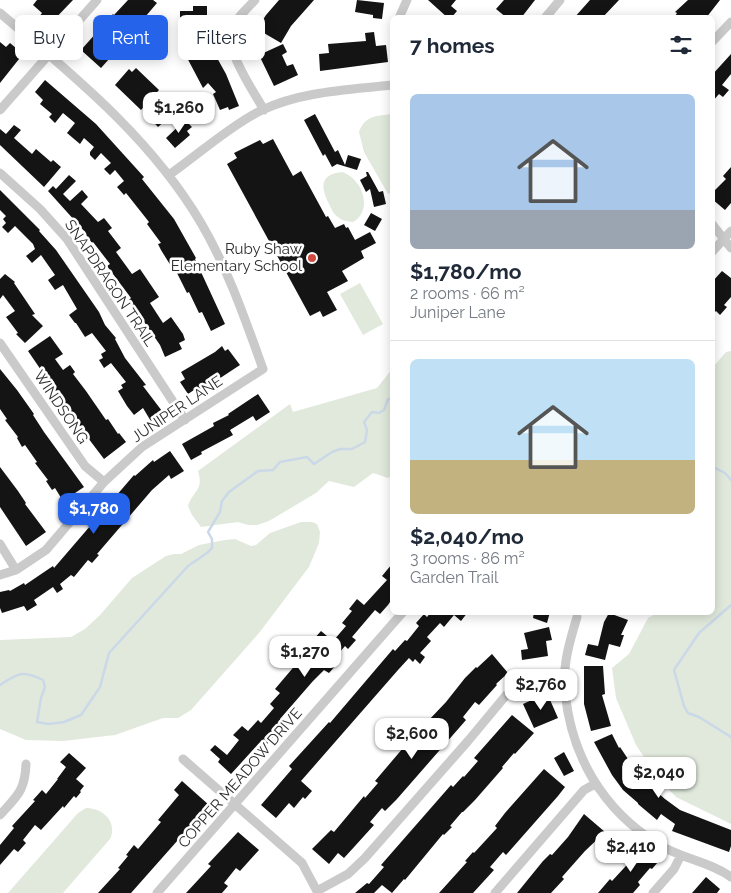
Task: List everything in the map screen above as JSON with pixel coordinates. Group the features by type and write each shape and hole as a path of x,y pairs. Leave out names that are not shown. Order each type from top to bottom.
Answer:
{"street":[{"path":"83,16 97,0"},
{"path":"255,0 234,24 230,33 230,41 236,58 264,110"},
{"path":"400,15 407,0"},
{"path":"548,15 560,0"},
{"path":"0,13 15,26"},
{"path":"715,39 731,22"},
{"path":"0,110 45,60"},
{"path":"55,60 123,122 168,175 218,139 264,110 290,100 317,93 390,85"},
{"name":"SNAPDRAGON TRAIL","path":"0,173 40,209 67,239 184,420"},
{"name":"JUNIPER LANE","path":"0,576 16,570 46,550 104,482 142,448 263,369 224,268 201,223 168,175"},
{"path":"715,228 731,248"},
{"path":"715,249 731,231"},
{"name":"WINDSONG","path":"0,343 85,466 104,482"},
{"path":"0,544 16,570"},
{"name":"COPPER MEADOW DRIVE","path":"157,893 400,615"},
{"path":"577,617 570,641 564,691 577,750 595,784 633,827 659,845 708,864 731,877"},
{"path":"184,759 302,864 317,892 348,874 365,858 507,694 521,685 544,675 565,676"},
{"path":"0,815 22,789 26,764"},
{"path":"494,893 584,790 595,784"},
{"path":"654,893 674,869 681,855"}],"shaded area":[{"path":"390,114 390,193 388,194 364,152 359,132 368,119"},
{"path":"342,172 349,175 355,181 363,195 363,210 353,222 343,220 335,214 324,192 324,182 329,175"},
{"path":"360,283 383,324 363,335 340,294"},
{"path":"731,351 731,824 676,797 658,778 636,745 616,698 612,668 629,654 648,618 653,615 715,615 715,365 726,352"},
{"path":"390,372 390,476 388,478 373,473 354,487 329,481 316,493 269,521 257,525 238,522 201,527 192,515 188,506 199,487 198,471 290,404 293,412 377,388"},
{"path":"301,522 317,524 320,532 319,543 309,567 259,633 191,710 178,718 163,718 115,735 63,741 26,740 0,729 0,640 71,637 85,629 100,615 132,578 166,556 181,554 199,545 225,540 235,539 251,546 256,545 270,533"},
{"path":"86,808 103,813 110,822 112,833 110,839 63,893 8,893 78,813"}],"building":[{"path":"37,0 73,0 59,15 40,15 42,13 33,5"},
{"path":"128,0 153,0 157,3 147,15 114,15"},
{"path":"279,0 314,0 291,26 281,43 265,34 266,15"},
{"path":"357,0 384,3 382,19 373,18 373,15 355,12"},
{"path":"428,0 456,0 451,6 457,11 454,15 445,15"},
{"path":"504,0 535,0 523,15 503,15 496,9"},
{"path":"590,0 619,0 605,15 577,15"},
{"path":"688,0 720,0 708,15 676,15 677,13 675,12"},
{"path":"193,6 207,6 207,15 180,15 180,11 193,11"},
{"path":"374,32 376,46 386,45 388,62 320,71 319,54 329,53 328,44 366,41 365,33"},
{"path":"93,36 93,60 108,60 101,68 83,52 83,48"},
{"path":"0,42 6,47 10,43 15,47 15,60 18,60 0,83"},
{"path":"283,44 287,52 282,55 287,66 293,64 298,75 274,86 261,60 265,60 265,52"},
{"path":"731,54 731,74 722,85 729,90 723,97 719,94 715,99 715,72"},
{"path":"188,60 218,60 239,106 229,110 228,107 220,110 213,94 216,92 208,83 203,88"},
{"path":"136,68 159,90 141,110 115,85 129,69 132,72"},
{"path":"45,80 96,124 144,177 142,179 174,219 196,258 225,324 211,331 202,312 199,313 189,292 187,293 176,271 174,271 161,250 158,244 161,243 147,224 149,222 126,193 124,195 117,187 124,181 115,170 110,175 104,169 111,163 101,153 95,160 90,155 94,147 84,138 80,144 67,133 75,123 63,113 55,123 49,117 52,114 40,104 43,100 35,92"},
{"path":"169,100 177,110 158,127 149,117"},
{"path":"315,114 335,152 338,150 345,165 348,155 361,159 357,170 337,164 332,167 325,154 323,156 304,120"},
{"path":"185,120 192,127 187,131 190,135 175,148 166,138"},
{"path":"14,125 21,130 14,138 32,154 36,149 51,162 53,160 61,167 44,187 0,145 0,129 6,134"},
{"path":"273,139 293,176 301,171 326,217 328,216 335,228 344,224 346,228 348,227 355,240 370,232 376,243 361,251 364,258 342,271 348,281 327,292 337,310 323,317 320,311 310,316 227,164 237,158 234,153 260,140 263,144"},
{"path":"731,167 731,203 725,210 715,202 715,190 726,179 723,176"},
{"path":"366,172 368,172 379,192 383,191 386,204 374,207 370,189 366,192 360,180 367,176"},
{"path":"69,175 76,181 63,194 70,201 82,190 88,197 81,204 98,222 104,218 112,228 108,231 121,248 116,252 132,274 140,269 159,297 150,303 163,323 171,317 183,334 185,340 179,343 182,349 165,357 160,345 129,300 131,298 107,266 110,264 85,232 48,191 53,186 56,189"},
{"path":"0,190 40,230 56,250 99,312 105,325 116,338 125,358 146,385 143,386 165,415 152,423 143,408 134,415 127,406 118,391 123,388 121,385 126,382 111,363 104,368 99,360 103,358 101,354 106,351 92,333 85,337 69,315 77,309 63,285 55,290 48,280 55,275 41,255 32,263 26,256 35,249 33,244 15,226 8,233 2,227 6,223 3,219 6,216 0,210"},
{"path":"371,213 382,219 375,231 364,225"},
{"path":"722,271 731,278 731,297 724,305 727,307 720,315 715,312 715,279"},
{"path":"5,274 15,282 35,314 32,315 43,326 25,343 16,334 18,333 6,317 15,311 3,295 0,299 0,279"},
{"path":"50,336 63,354 55,359 63,370 70,365 75,372 73,374 106,420 108,419 126,442 104,459 28,351"},
{"path":"222,346 225,351 228,349 240,365 196,394 194,390 188,394 180,382 185,379 181,372"},
{"path":"0,369 17,390 44,432 84,487 63,501 55,488 52,490 46,481 48,480 35,463 37,462 25,445 22,447 18,437 5,420 7,419 0,409"},
{"path":"258,394 270,412 256,421 253,416 230,430 233,435 201,452 202,454 191,460 182,444 214,426 213,423 229,415"},
{"path":"170,451 184,471 171,479 169,475 152,490 97,554 99,555 92,563 88,560 74,577 71,575 60,584 63,589 57,593 53,587 34,600 37,605 27,611 24,606 2,613 0,608 0,592 10,591 24,583 25,585 53,566 54,568 134,475 153,460 154,462"},
{"path":"0,467 46,532 26,546 0,507"},
{"path":"390,566 390,602 388,605 380,614 375,610 352,637 356,640 348,649 345,646 332,661 337,664 329,673 324,670 280,719 285,723 267,744 262,740 231,774 218,762 220,759 210,750 215,745 227,755 239,740 233,735 242,726 248,731 258,720 261,723 274,708 270,704 280,693 275,689 303,656 313,664 325,650 313,640 321,631 333,641 346,626 342,623 352,611 349,609 357,599 364,605 387,580 382,576"},
{"path":"423,615 427,617 429,615 454,615 444,627 440,623 427,637 431,641 420,653 425,657 420,664 415,659 413,662 409,658 301,781 312,791 305,799 303,797 294,808 289,803 276,818 261,805 292,769 289,766 330,723 393,649 395,651 405,640 407,641 419,626 416,623"},
{"path":"454,615 466,615 461,621"},
{"path":"534,615 549,615 547,623 533,618"},
{"path":"608,615 614,615 628,620 621,635 624,635 620,647 609,644 605,660 585,655 588,644 598,646 604,622"},
{"path":"549,627 552,640 546,641 548,656 522,660 521,650 528,649 524,633"},
{"path":"492,654 508,673 496,684 479,705 475,702 463,717 466,720 397,799 385,811 382,808 370,822 374,825 344,858 338,853 329,864 312,849 331,830 334,832 364,796 365,798 378,783 375,781 403,748 406,751 427,722 465,678"},
{"path":"584,666 603,666 605,694 602,695 611,726 591,731 584,704"},
{"path":"547,693 558,718 534,728 523,704"},
{"path":"512,715 534,733 514,753 475,800 462,812 450,826 452,827 443,834 392,893 382,885 374,893 355,893 367,883 369,884 384,867 381,865 451,785 453,787 464,777 478,761 474,758"},
{"path":"612,734 619,748 636,771 635,773 665,799 680,810 731,830 729,852 672,831 675,824 661,814 657,820 623,790 612,775 594,742"},
{"path":"564,752 574,771 564,776 554,758"},
{"path":"69,753 86,768 76,779 84,786 81,792 76,798 74,796 64,808 63,806 41,830 35,825 23,840 26,843 18,852 14,849 0,865 0,845 14,828 12,826 35,801 33,800 42,790 46,794 58,779 66,767 60,762"},
{"path":"544,769 565,787 558,796 506,855 503,852 490,867 494,870 473,893 439,893 467,862 465,861 473,852 497,828 495,826 505,813"},
{"path":"182,781 209,805 131,893 98,893 120,869 118,868 134,845 138,849 161,822 158,820 179,795 174,790"},
{"path":"584,814 605,832 585,851 562,877 564,879 551,893 517,893 543,861 550,854 552,855 568,837"},
{"path":"238,832 259,850 240,871 236,868 224,883 228,886 222,893 186,893 211,866 208,864"},
{"path":"634,841 658,862 638,882 640,885 633,893 598,893 636,855 628,849"},
{"path":"706,877 720,889 717,893 692,893"}],"waterway":[{"path":"0,685 21,674 43,680 45,687 37,722 49,724 64,722 81,715 100,687 109,653 188,566 212,548 212,539 208,532 220,512 222,501 229,492 258,471 273,470 280,462 307,457 314,464 332,452 340,449 352,449 365,442 367,430 364,422 372,412 379,413 384,410 388,399 390,399"},
{"path":"715,468 725,473 731,480"},
{"path":"731,605 699,633 674,670 684,706 688,713 699,717 731,737"}],"place":[{"name":"Ruby Shaw Elementary School","path":"312,258"}]}
